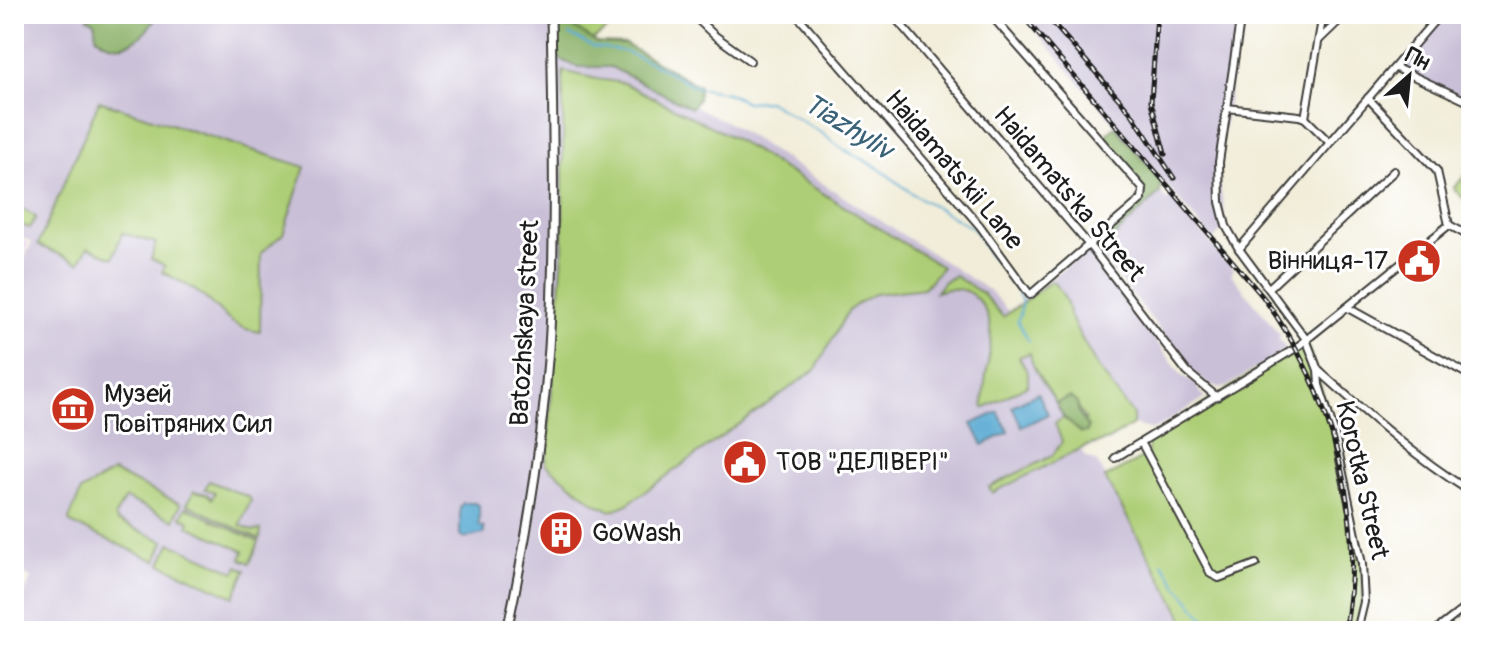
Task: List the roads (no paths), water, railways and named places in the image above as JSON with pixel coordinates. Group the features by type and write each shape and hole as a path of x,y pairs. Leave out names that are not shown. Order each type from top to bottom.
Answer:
{"street":[{"name":"Batozhskaya street","path":"507,631 520,573 536,469 549,352 552,290 551,14"},
{"path":"692,14 714,35 750,61"},
{"name":"Haidamats'kii Lane","path":"796,14 980,226 1030,295 1089,245"},
{"name":"Haidamats'ka Street","path":"892,14 1089,245 1187,372 1217,397"},
{"path":"990,14 1143,189 1142,199 1089,245"},
{"name":"Korotka Street","path":"1241,14 1218,170 1218,194 1226,226 1239,249 1306,339 1318,370 1362,564 1364,602 1357,631"},
{"path":"1305,118 1323,14"},
{"path":"1319,40 1346,14"},
{"path":"1239,249 1440,14"},
{"path":"1396,68 1471,103"},
{"path":"1368,98 1437,171 1449,225 1471,237"},
{"path":"1227,108 1305,118 1329,142"},
{"path":"1269,288 1394,171"},
{"path":"1115,458 1276,362 1449,225"},
{"path":"1348,308 1471,376"},
{"path":"1318,370 1434,469 1471,492"},
{"path":"1142,444 1211,574 1219,578 1256,564"},
{"path":"1435,631 1471,603"}],"water":[{"path":"1038,393 1048,414 1022,427 1012,406"},
{"path":"998,412 1009,432 983,445 972,424"},
{"path":"463,503 479,505 479,526 484,527 484,534 464,538 460,535 460,507"}],"waterway":[{"name":"Tiazhyliv","path":"503,14 533,23"},
{"name":"Tiazhyliv","path":"570,35 594,47 623,51 652,63 698,88 727,93 746,102 768,101 877,167 913,194 974,229 987,252 1010,277 1022,301 1017,321 1029,341"},
{"name":"Tiazhyliv","path":"1162,562 1215,631"}],"railway":[{"path":"1021,14 1263,297 1308,373 1325,413 1347,499 1351,587 1345,631"},
{"path":"1045,14 1132,114 1174,178"},
{"path":"1157,14 1151,102 1165,154"}],"place":[{"name":"Вінниця-17","path":"1419,261"},
{"name":"Музей Повітряних Сил","path":"73,409"},
{"name":"ТОВ \"ДЕЛІВЕРІ\"","path":"745,462"},
{"name":"GoWash","path":"561,533"}]}
